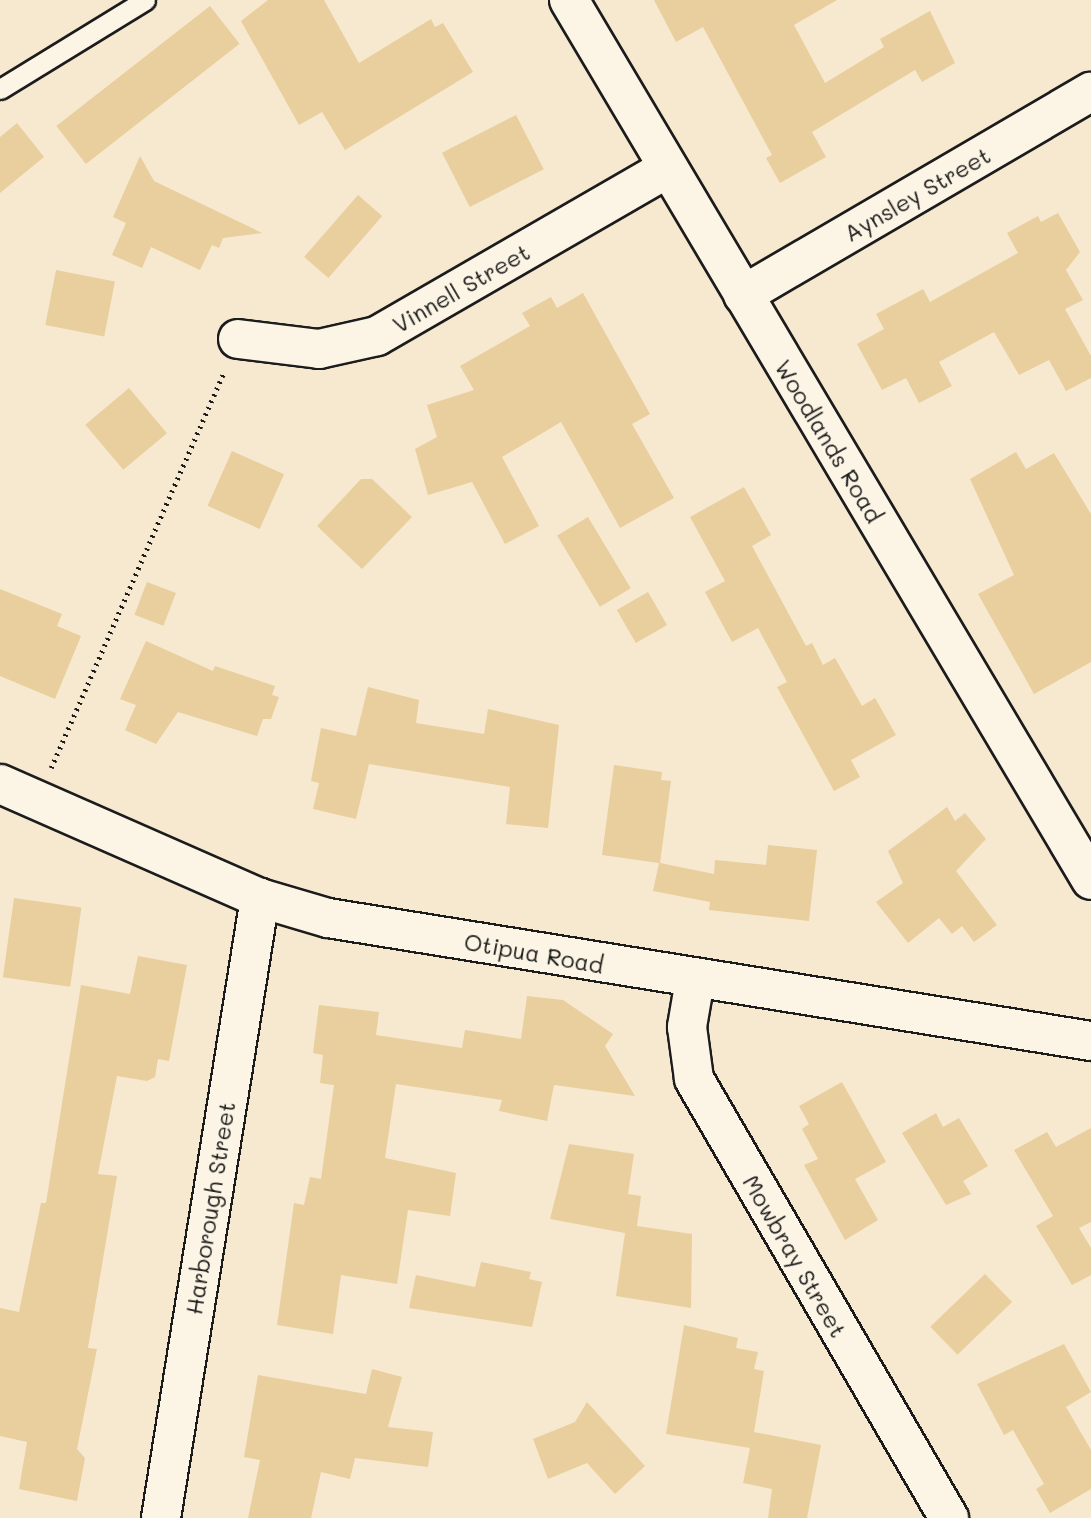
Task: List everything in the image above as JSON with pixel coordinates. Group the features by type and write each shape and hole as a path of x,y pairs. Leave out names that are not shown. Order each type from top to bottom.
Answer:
{"street":[{"name":"Woodlands Road","path":"569,0 1091,880"},
{"name":"Aynsley Street","path":"743,295 1091,92"},
{"name":"Vinnell Street","path":"238,339 319,349 377,336 668,168"},
{"name":"Otipua Road","path":"0,784 260,898 328,918 695,980 1091,1041"},
{"name":"Harborough Street","path":"160,1518 260,898"},
{"name":"Mowbray Street","path":"695,980 687,1027 690,1066 700,1094 949,1518"}],"lane":[{"path":"0,89 145,0"}],"path":[{"path":"37,800 238,339"}],"building":[{"path":"268,0 324,0 359,63 431,19 435,27 443,23 473,72 345,150 322,112 299,125 241,21"},
{"path":"654,0 837,0 794,25 825,83 884,47 880,39 930,11 955,63 922,82 915,70 812,132 826,157 780,183 766,158 772,155 703,27 676,42"},
{"path":"210,6 240,44 86,164 56,126"},
{"path":"516,115 544,169 470,207 442,153"},
{"path":"17,123 44,157 0,193 0,137"},
{"path":"140,156 154,181 262,233 223,238 219,248 212,245 200,270 151,247 142,268 112,255 126,223 113,217"},
{"path":"358,195 382,216 328,278 304,257"},
{"path":"1058,213 1080,252 1066,270 1083,300 1065,309 1091,356 1091,378 1066,391 1049,360 1019,375 994,332 939,362 952,386 919,403 906,378 882,390 857,344 884,329 876,314 923,289 930,302 1018,253 1007,233 1038,216 1041,222"},
{"path":"56,270 115,281 104,336 45,325"},
{"path":"583,293 650,414 632,424 674,498 620,528 561,422 502,457 539,526 505,544 472,482 428,495 415,449 437,437 427,405 474,390 460,366 530,326 522,313 551,297 557,308"},
{"path":"129,388 167,433 123,470 85,425"},
{"path":"232,451 284,474 260,529 208,506"},
{"path":"1016,452 1026,469 1054,453 1091,514 1091,662 1034,694 978,594 1014,575 970,479"},
{"path":"361,479 372,479 412,517 362,569 317,526"},
{"path":"744,487 771,535 752,546 806,646 812,643 823,665 835,658 862,706 875,698 896,735 851,760 860,777 834,791 777,687 787,682 758,628 732,642 705,592 725,581 690,517"},
{"path":"588,517 631,588 600,607 557,536"},
{"path":"147,582 176,593 163,626 134,615"},
{"path":"0,589 62,614 57,626 81,636 55,699 0,676"},
{"path":"648,592 667,625 636,643 617,610"},
{"path":"146,641 213,671 215,666 275,686 272,695 279,697 271,719 263,719 257,736 178,712 156,744 125,730 136,705 120,699"},
{"path":"368,687 419,700 416,723 484,734 488,709 559,725 548,828 506,824 510,787 369,764 356,819 313,809 319,783 311,781 321,728 356,736"},
{"path":"614,765 662,772 661,780 671,781 660,863 714,874 715,860 766,865 768,845 817,850 809,921 709,910 710,902 653,891 659,863 602,855"},
{"path":"947,807 955,821 965,813 986,839 956,871 997,925 974,942 962,926 952,934 939,918 908,943 876,902 903,883 888,851"},
{"path":"14,898 81,907 70,987 3,977"},
{"path":"138,956 187,965 169,1061 158,1059 155,1077 147,1081 117,1076 98,1174 117,1176 88,1348 97,1349 77,1449 85,1458 77,1501 19,1489 27,1442 0,1436 0,1308 19,1312 41,1203 46,1203 81,985 130,994"},
{"path":"527,996 563,1000 613,1034 605,1046 635,1096 554,1085 547,1121 499,1111 502,1100 396,1084 385,1158 456,1173 450,1216 408,1210 397,1284 341,1275 333,1334 277,1325 294,1203 304,1205 310,1177 321,1179 334,1085 320,1083 323,1055 313,1053 319,1005 379,1012 376,1035 462,1048 465,1030 521,1039"},
{"path":"842,1082 886,1162 855,1179 878,1220 845,1240 804,1165 818,1159 802,1129 809,1124 799,1106"},
{"path":"936,1113 943,1127 959,1118 988,1166 963,1181 971,1194 946,1205 902,1133"},
{"path":"1091,1128 1091,1222 1079,1228 1091,1248 1091,1275 1072,1285 1036,1226 1053,1216 1014,1150 1047,1132 1056,1147"},
{"path":"569,1144 634,1154 628,1194 641,1196 637,1226 692,1234 691,1308 616,1296 625,1233 550,1219"},
{"path":"481,1262 531,1272 529,1279 542,1282 532,1327 409,1308 416,1275 475,1287"},
{"path":"985,1274 1012,1302 957,1355 930,1327"},
{"path":"684,1325 738,1338 736,1348 758,1352 754,1369 764,1371 754,1432 821,1445 807,1518 768,1518 772,1489 743,1483 750,1448 666,1434"},
{"path":"1064,1344 1091,1392 1066,1407 1091,1450 1091,1489 1050,1513 1036,1489 1044,1484 1013,1430 1004,1435 977,1384"},
{"path":"372,1369 402,1377 388,1427 433,1432 428,1467 355,1458 350,1479 321,1472 311,1518 248,1518 260,1460 244,1457 258,1375 366,1394"},
{"path":"587,1402 645,1466 615,1494 587,1463 548,1479 533,1439 575,1422"}]}
